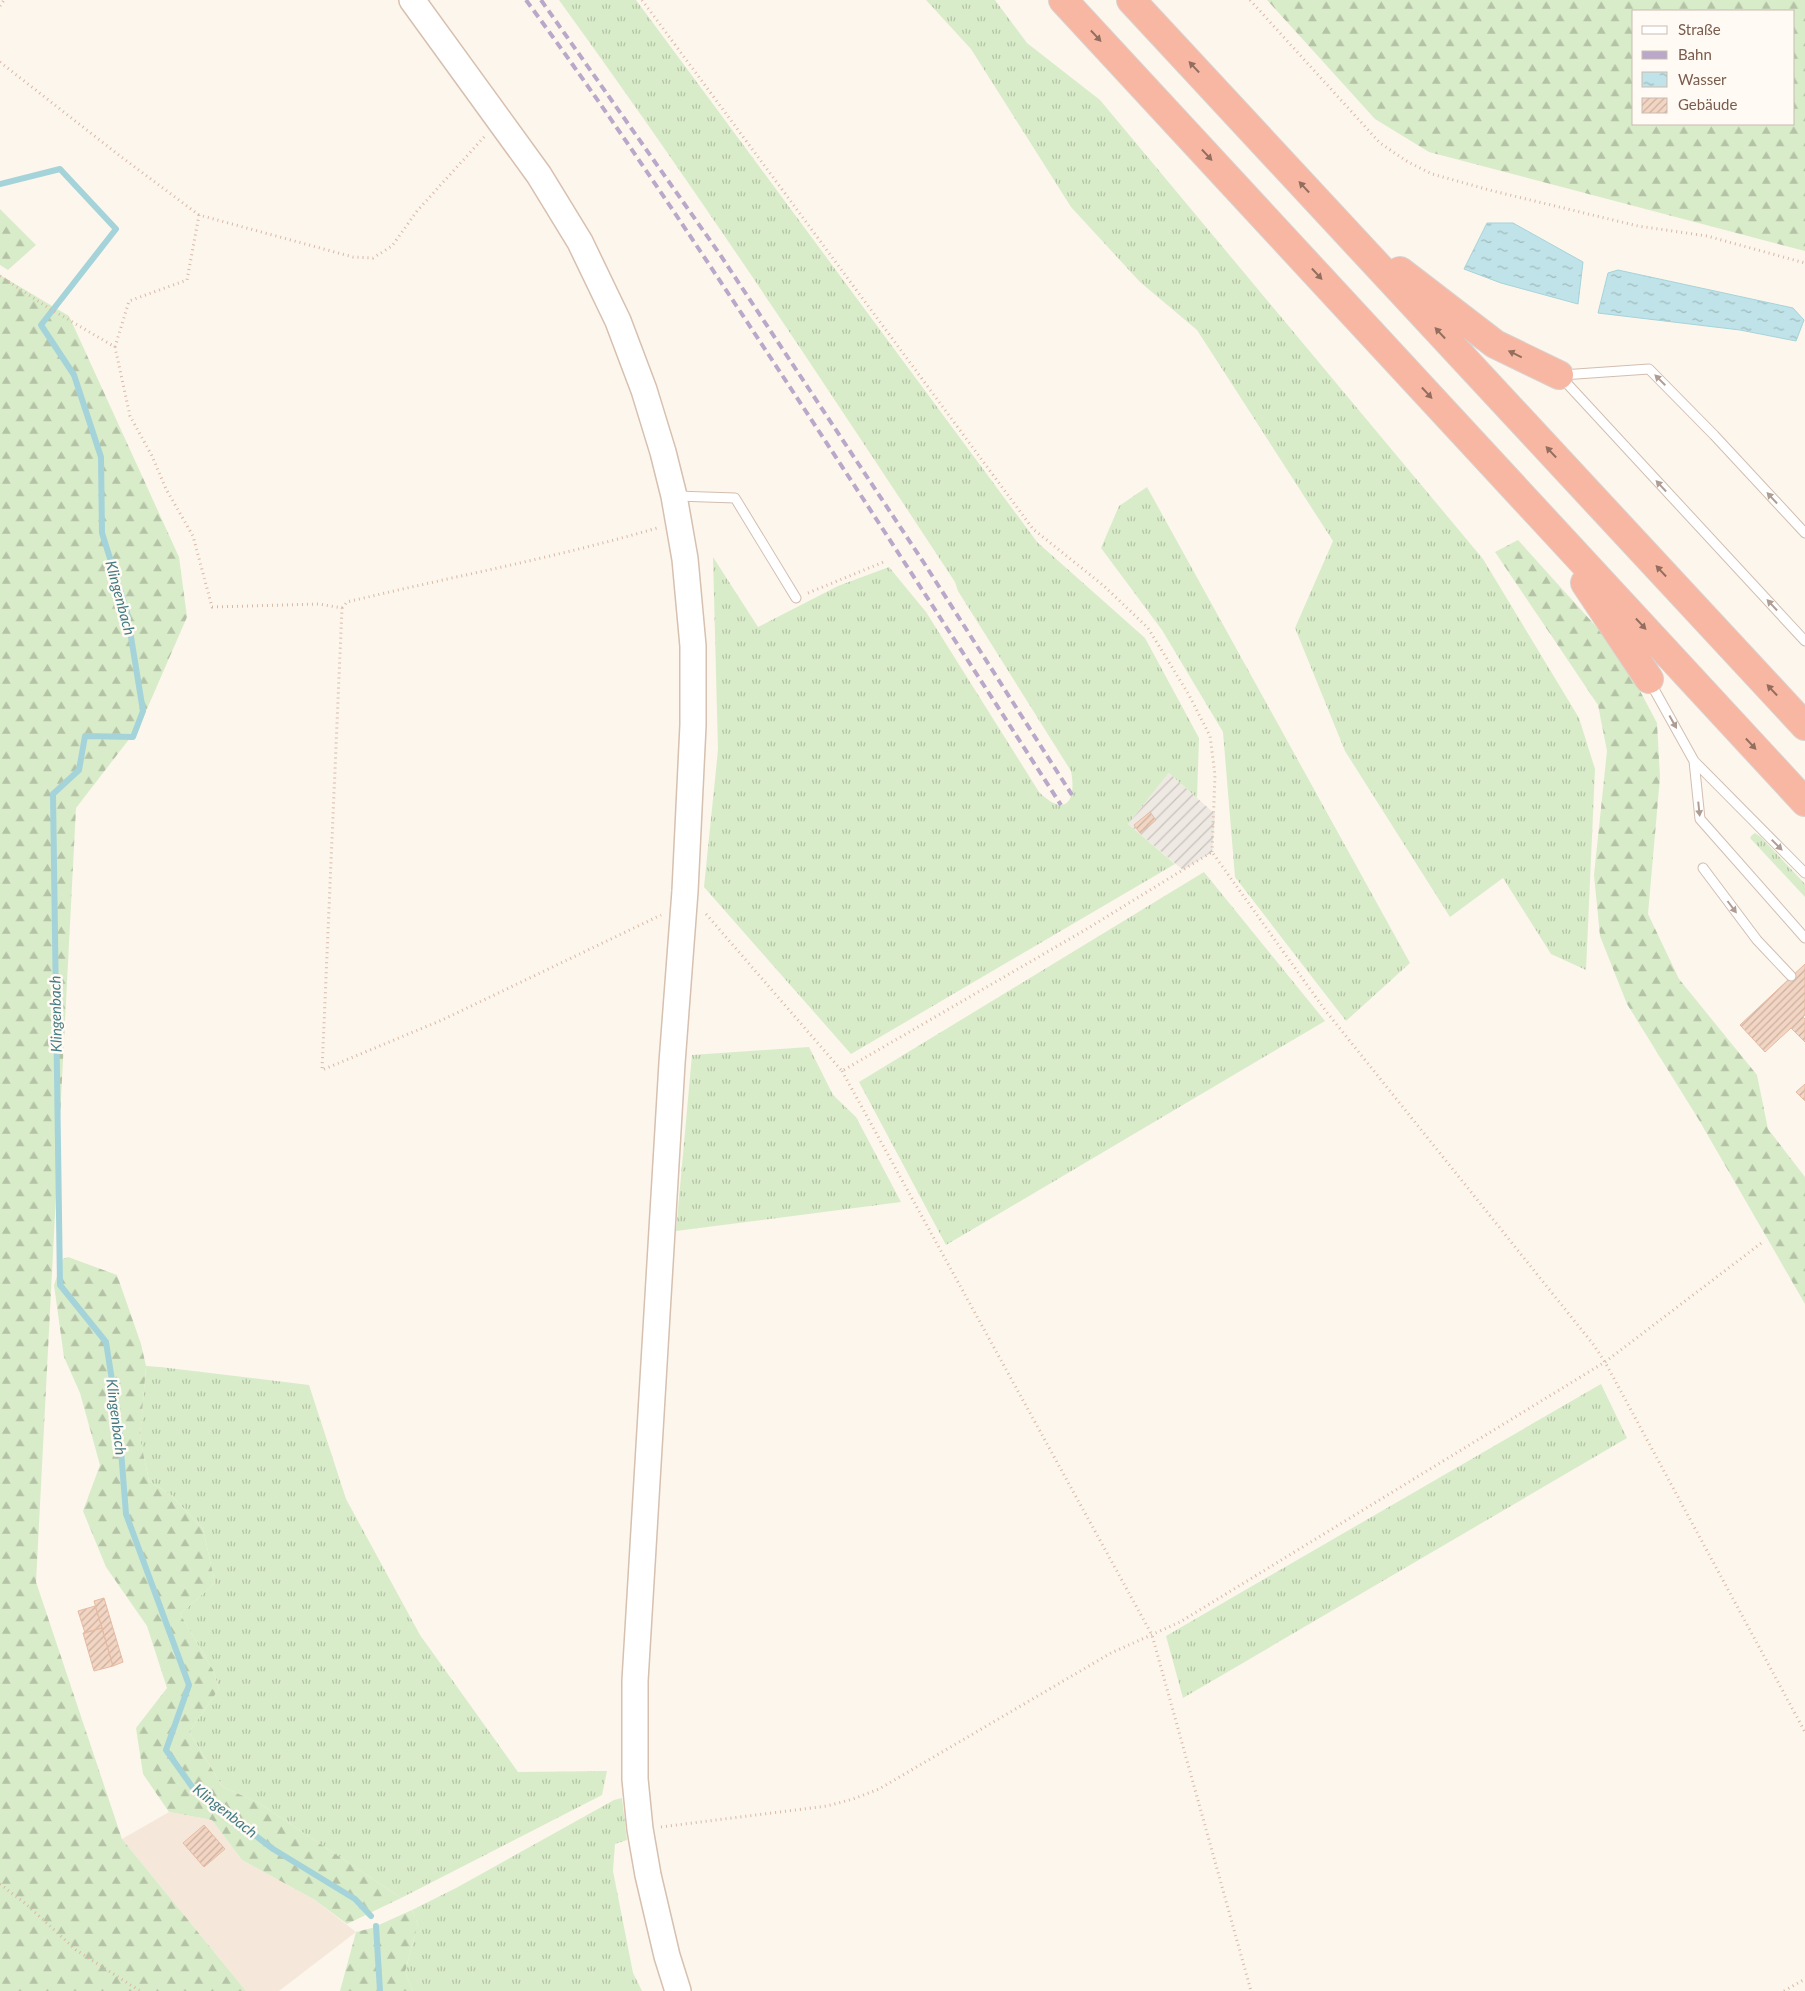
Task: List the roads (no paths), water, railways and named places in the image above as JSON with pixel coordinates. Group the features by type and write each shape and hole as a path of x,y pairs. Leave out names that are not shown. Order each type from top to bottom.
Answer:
{"highway":[{"path":"1063,0 1805,802"},
{"path":"1132,0 1805,726"},
{"path":"1337,223 1495,344 1559,375"},
{"path":"1537,511 1649,680"}],"main road":[{"path":"412,0 539,175 580,242 618,321 644,390 674,496 685,559 693,646 693,725 685,897 672,1062 635,1681 635,1779 640,1829 666,1956 678,1991"}],"lane":[{"path":"1559,375 1649,369 1714,435 1805,533"},
{"path":"1559,375 1805,641"},
{"path":"674,496 735,498 796,598"},
{"path":"1649,680 1694,761 1805,873"},
{"path":"1694,761 1700,819 1805,938"},
{"path":"1703,868 1757,940 1792,976"}],"water":[{"path":"1487,223 1513,223 1583,262 1578,304 1501,283 1464,269"},
{"path":"1618,270 1793,308 1804,320 1796,341 1740,330 1598,313 1608,273"}],"waterway":[{"name":"Klingenbach","path":"0,184 60,169 116,229 41,325 74,375 101,457 102,533 127,612 143,711 133,737 85,736 79,770 53,794 60,1285 106,1342 119,1425 126,1514 189,1685 166,1750 193,1788 273,1849 355,1899 371,1916"},
{"name":"Klingenbach","path":"376,1926 380,1991"}],"railway":[{"path":"526,0 623,137 716,275 1061,805"},
{"path":"541,0 719,253 924,563 1072,795"}]}
